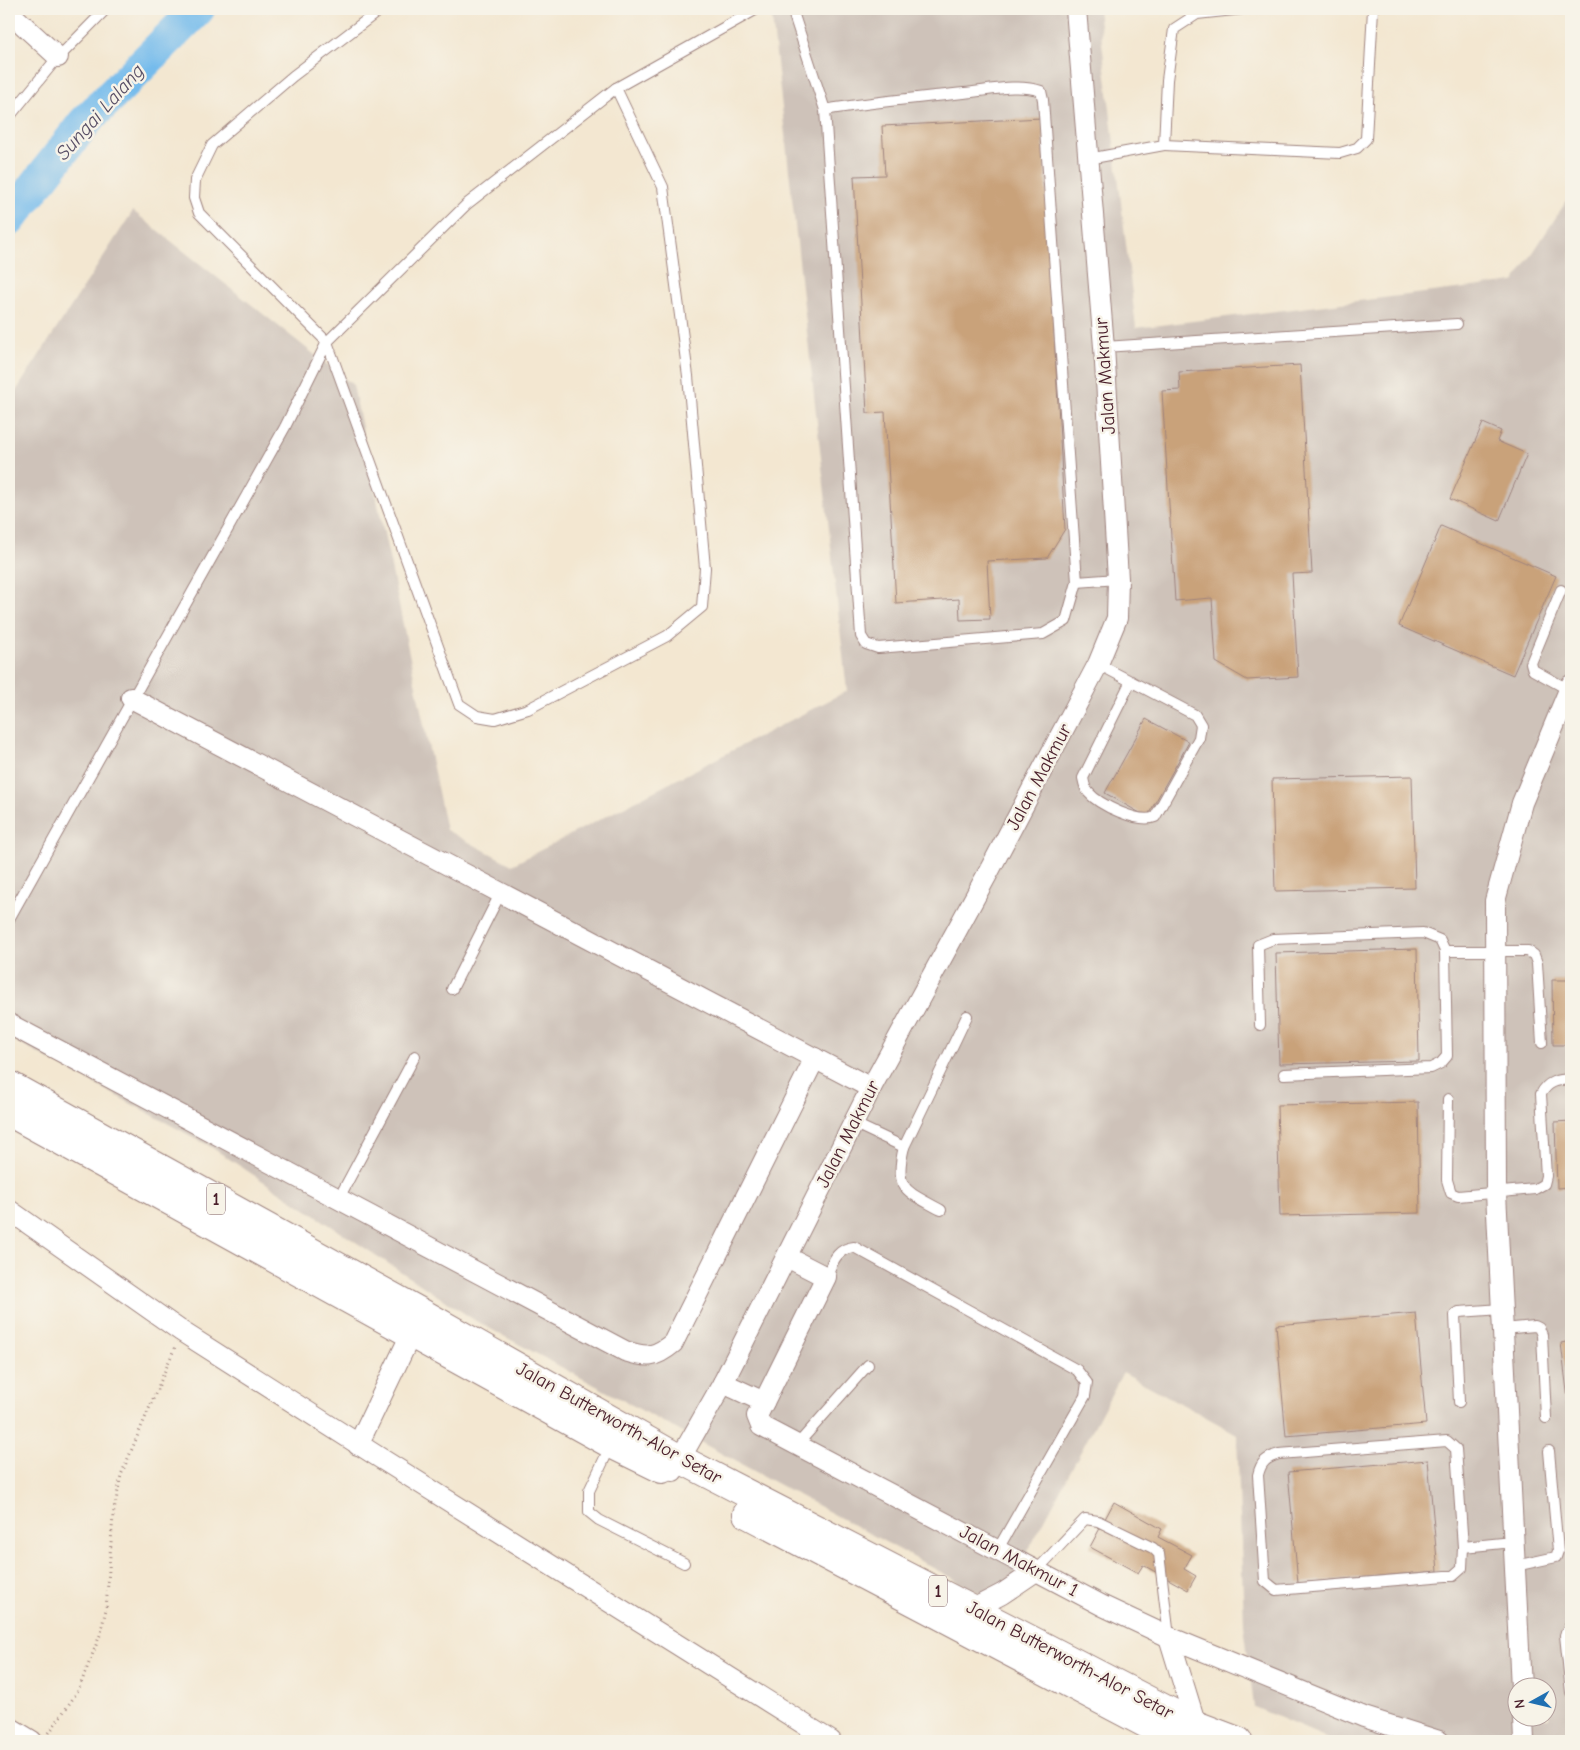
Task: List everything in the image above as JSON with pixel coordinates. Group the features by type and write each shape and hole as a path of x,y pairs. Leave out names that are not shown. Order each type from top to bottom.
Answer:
{"main road":[{"name":"Jalan Butterworth-Alor Setar","path":"9,1085 422,1313 676,1466 1187,1733 1238,1741"},
{"name":"Jalan Butterworth-Alor Setar","path":"9,1112 412,1332 612,1444 676,1466 973,1609 1187,1733"}],"street":[{"name":"Jalan Makmur","path":"676,1466 723,1383 871,1088 988,873 1098,664 1117,618 1118,580 1104,347 1076,9"},
{"path":"9,12 58,57"},
{"path":"1521,1678 1496,1193 1495,901 1504,860 1522,803 1570,688"},
{"path":"131,698 871,1088"},
{"path":"9,1024 625,1351 643,1357 660,1354 674,1343 814,1058"},
{"path":"9,1210 181,1330 358,1445 831,1741"},
{"path":"787,1257 826,1277"},
{"name":"Jalan Makmur 1","path":"826,1277 757,1416 761,1426 796,1446 998,1549 1103,1606 1169,1637 1364,1716 1439,1741"},
{"path":"358,1445 412,1332"},
{"path":"723,1383 764,1402"},
{"path":"973,1609 1002,1594 1036,1571"},
{"path":"1169,1637 1187,1733"},
{"path":"9,1727 40,1738"},
{"path":"1523,1728 1524,1741"}],"lane":[{"path":"9,117 58,57 106,9"},
{"path":"381,9 294,76 212,144 196,180 194,198 198,213 327,342 459,704 477,716 494,719 528,709 667,636 702,607 705,568 688,376 663,187 616,88"},
{"path":"9,920 131,698 285,427 327,342 467,204 616,88 757,9"},
{"path":"792,9 825,110 860,636 866,644 878,648 1043,634 1066,621 1076,582 1044,100 1041,91 1033,88 1003,89 854,105 825,110"},
{"path":"1164,145 1167,80 1174,29 1197,14 1243,9"},
{"path":"1088,159 1164,145 1340,153 1357,148 1366,139 1373,9"},
{"path":"1104,347 1457,324"},
{"path":"1076,582 1118,580"},
{"path":"1562,590 1531,662 1533,670 1570,688"},
{"path":"1098,664 1131,681 1195,715 1201,725 1200,738 1155,817 1147,820 1136,819 1095,799 1086,791 1083,778 1131,681"},
{"path":"452,989 500,894"},
{"path":"1260,1025 1258,945 1263,942 1273,939 1423,933 1440,940 1445,951 1448,1056 1441,1063 1431,1068 1284,1074"},
{"path":"1445,951 1528,951 1534,956 1537,963 1542,1043"},
{"path":"941,1210 909,1193 902,1184 899,1167 904,1147 967,1016"},
{"path":"339,1198 415,1056"},
{"path":"1448,1099 1447,1180 1451,1193 1458,1196 1535,1189 1544,1184 1546,1176 1541,1094 1546,1085 1556,1080 1571,1079"},
{"path":"853,1123 904,1147"},
{"path":"826,1277 838,1252 845,1248 854,1247 1077,1370 1087,1383 1085,1396 998,1549"},
{"path":"1459,1402 1455,1315 1459,1312 1502,1309"},
{"path":"1503,1329 1535,1326 1539,1328 1542,1335 1546,1418"},
{"path":"796,1446 868,1365"},
{"path":"1447,1441 1456,1450 1463,1547 1462,1568 1453,1576 1276,1590 1264,1581 1258,1475 1261,1464 1268,1457 1279,1454 1447,1441"},
{"path":"612,1444 589,1491 589,1512 599,1520 684,1563"},
{"path":"1515,1566 1550,1560 1556,1557 1558,1551 1549,1451"},
{"path":"1036,1571 1085,1519 1098,1520 1153,1548 1160,1554 1169,1637"},
{"path":"1463,1547 1513,1542"},
{"path":"1571,1624 1565,1635 1571,1692"}],"path":[{"path":"40,1738 78,1691 100,1635 106,1609 113,1516 121,1475 181,1330"}],"shaded area":[{"path":"771,9 1098,9 1136,328 1514,282 1571,194 1571,1741 1334,1741 1254,1707 1244,1624 1237,1434 1123,1372 1000,1604 476,1321 208,1145 9,1038 9,402 133,211 353,385 446,830 512,865 847,691"}],"building":[{"path":"1042,118 1065,529 1047,558 987,561 990,619 960,620 959,599 896,603 885,412 867,413 854,176 885,175 882,126"},
{"path":"1300,365 1312,573 1292,574 1298,677 1247,680 1216,662 1212,598 1175,601 1162,391 1180,390 1179,372"},
{"path":"1483,423 1501,431 1497,441 1527,454 1499,521 1450,499"},
{"path":"1441,526 1556,576 1513,675 1399,626"},
{"path":"1146,719 1189,742 1147,817 1105,793"},
{"path":"1412,776 1415,888 1275,891 1272,779"},
{"path":"1417,949 1419,1061 1279,1064 1276,953"},
{"path":"1552,980 1571,980 1571,1045 1553,1045"},
{"path":"1418,1102 1420,1213 1280,1216 1277,1105"},
{"path":"1571,1121 1571,1187 1557,1188 1555,1122"},
{"path":"1416,1313 1426,1424 1286,1436 1276,1325"},
{"path":"1571,1341 1571,1408 1569,1408 1561,1343"},
{"path":"1428,1460 1438,1571 1298,1583 1288,1472"},
{"path":"1114,1502 1162,1529 1158,1537 1192,1555 1184,1569 1196,1576 1188,1590 1143,1565 1138,1573 1090,1547"}],"waterway":[{"name":"Sungai Lalang","path":"9,220 85,122 198,9"}]}
